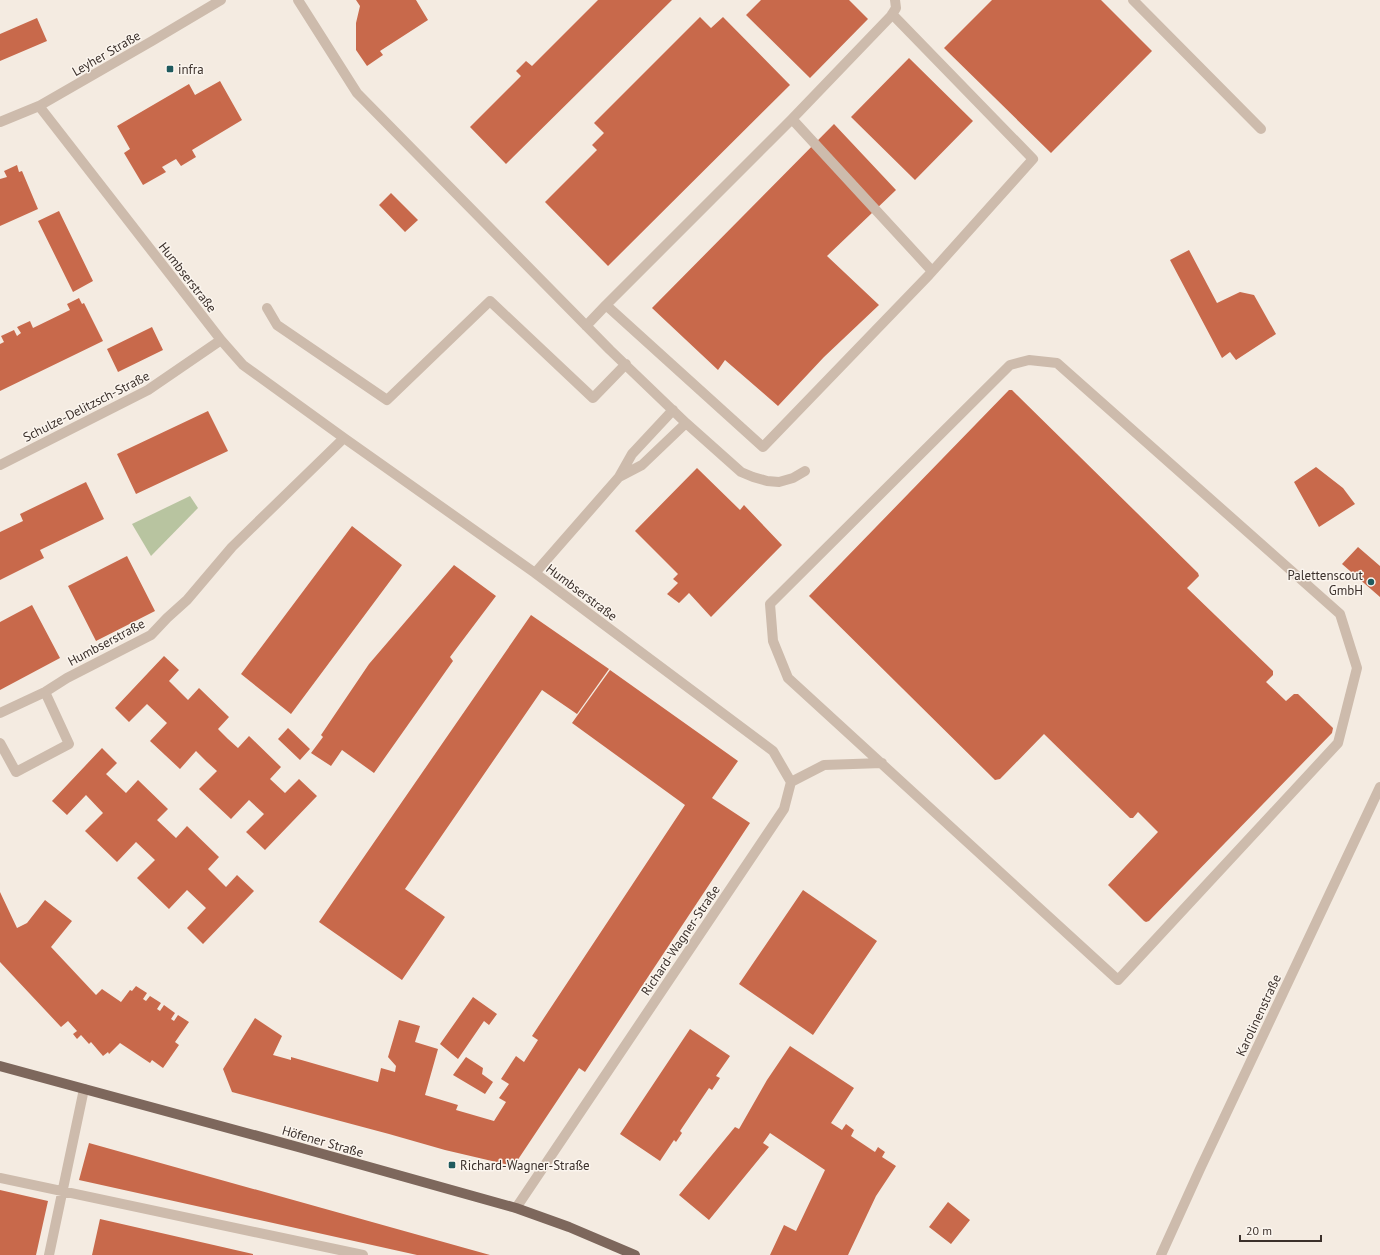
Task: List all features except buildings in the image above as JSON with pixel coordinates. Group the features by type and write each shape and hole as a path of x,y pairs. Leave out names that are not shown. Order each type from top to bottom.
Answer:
{"main road":[{"name":"Höfener Straße","path":"0,1066 516,1208 569,1227 635,1255"}],"street":[{"name":"Leyher Straße","path":"0,122 39,106 221,0"},
{"path":"298,0 357,93 586,326 686,423 741,472 752,477 766,481 779,482 792,478 805,471"},
{"path":"586,326 792,119 892,14 896,8 895,0"},
{"path":"1133,0 1261,129"},
{"path":"606,305 763,446 932,271 1034,159 892,14"},
{"name":"Humbserstraße","path":"39,106 221,340 244,365 344,438 535,573 773,751 790,782"},
{"path":"792,119 932,271"},
{"path":"267,308 277,325 387,400 490,301 593,398 626,364"},
{"name":"Schulze-Delitzsch-Straße","path":"0,464 148,390 221,340"},
{"path":"790,782 824,765 882,763 1118,980 1338,743 1358,668 1340,614 1057,363 1029,360 1010,365 770,604 773,641 788,678 882,763"},
{"path":"535,573 619,477 632,454 673,410"},
{"path":"619,477 642,465 686,423"},
{"name":"Humbserstraße","path":"0,713 45,692 67,678 151,635 187,600 232,547 344,438"},
{"path":"0,743 16,772 69,744 45,692"},
{"name":"Richard-Wagner-Straße","path":"516,1208 784,809 790,782"},
{"name":"Karolinenstraße","path":"1161,1255 1200,1169 1380,788"},
{"path":"49,1255 84,1089"},
{"path":"0,1178 363,1255"}],"green space":[{"path":"190,496 198,508 151,556 132,524"}],"place":[{"name":"infra","path":"170,69"},
{"name":"Palettenscout GmbH","path":"1371,582"},
{"name":"Richard-Wagner-Straße","path":"452,1165"}]}
